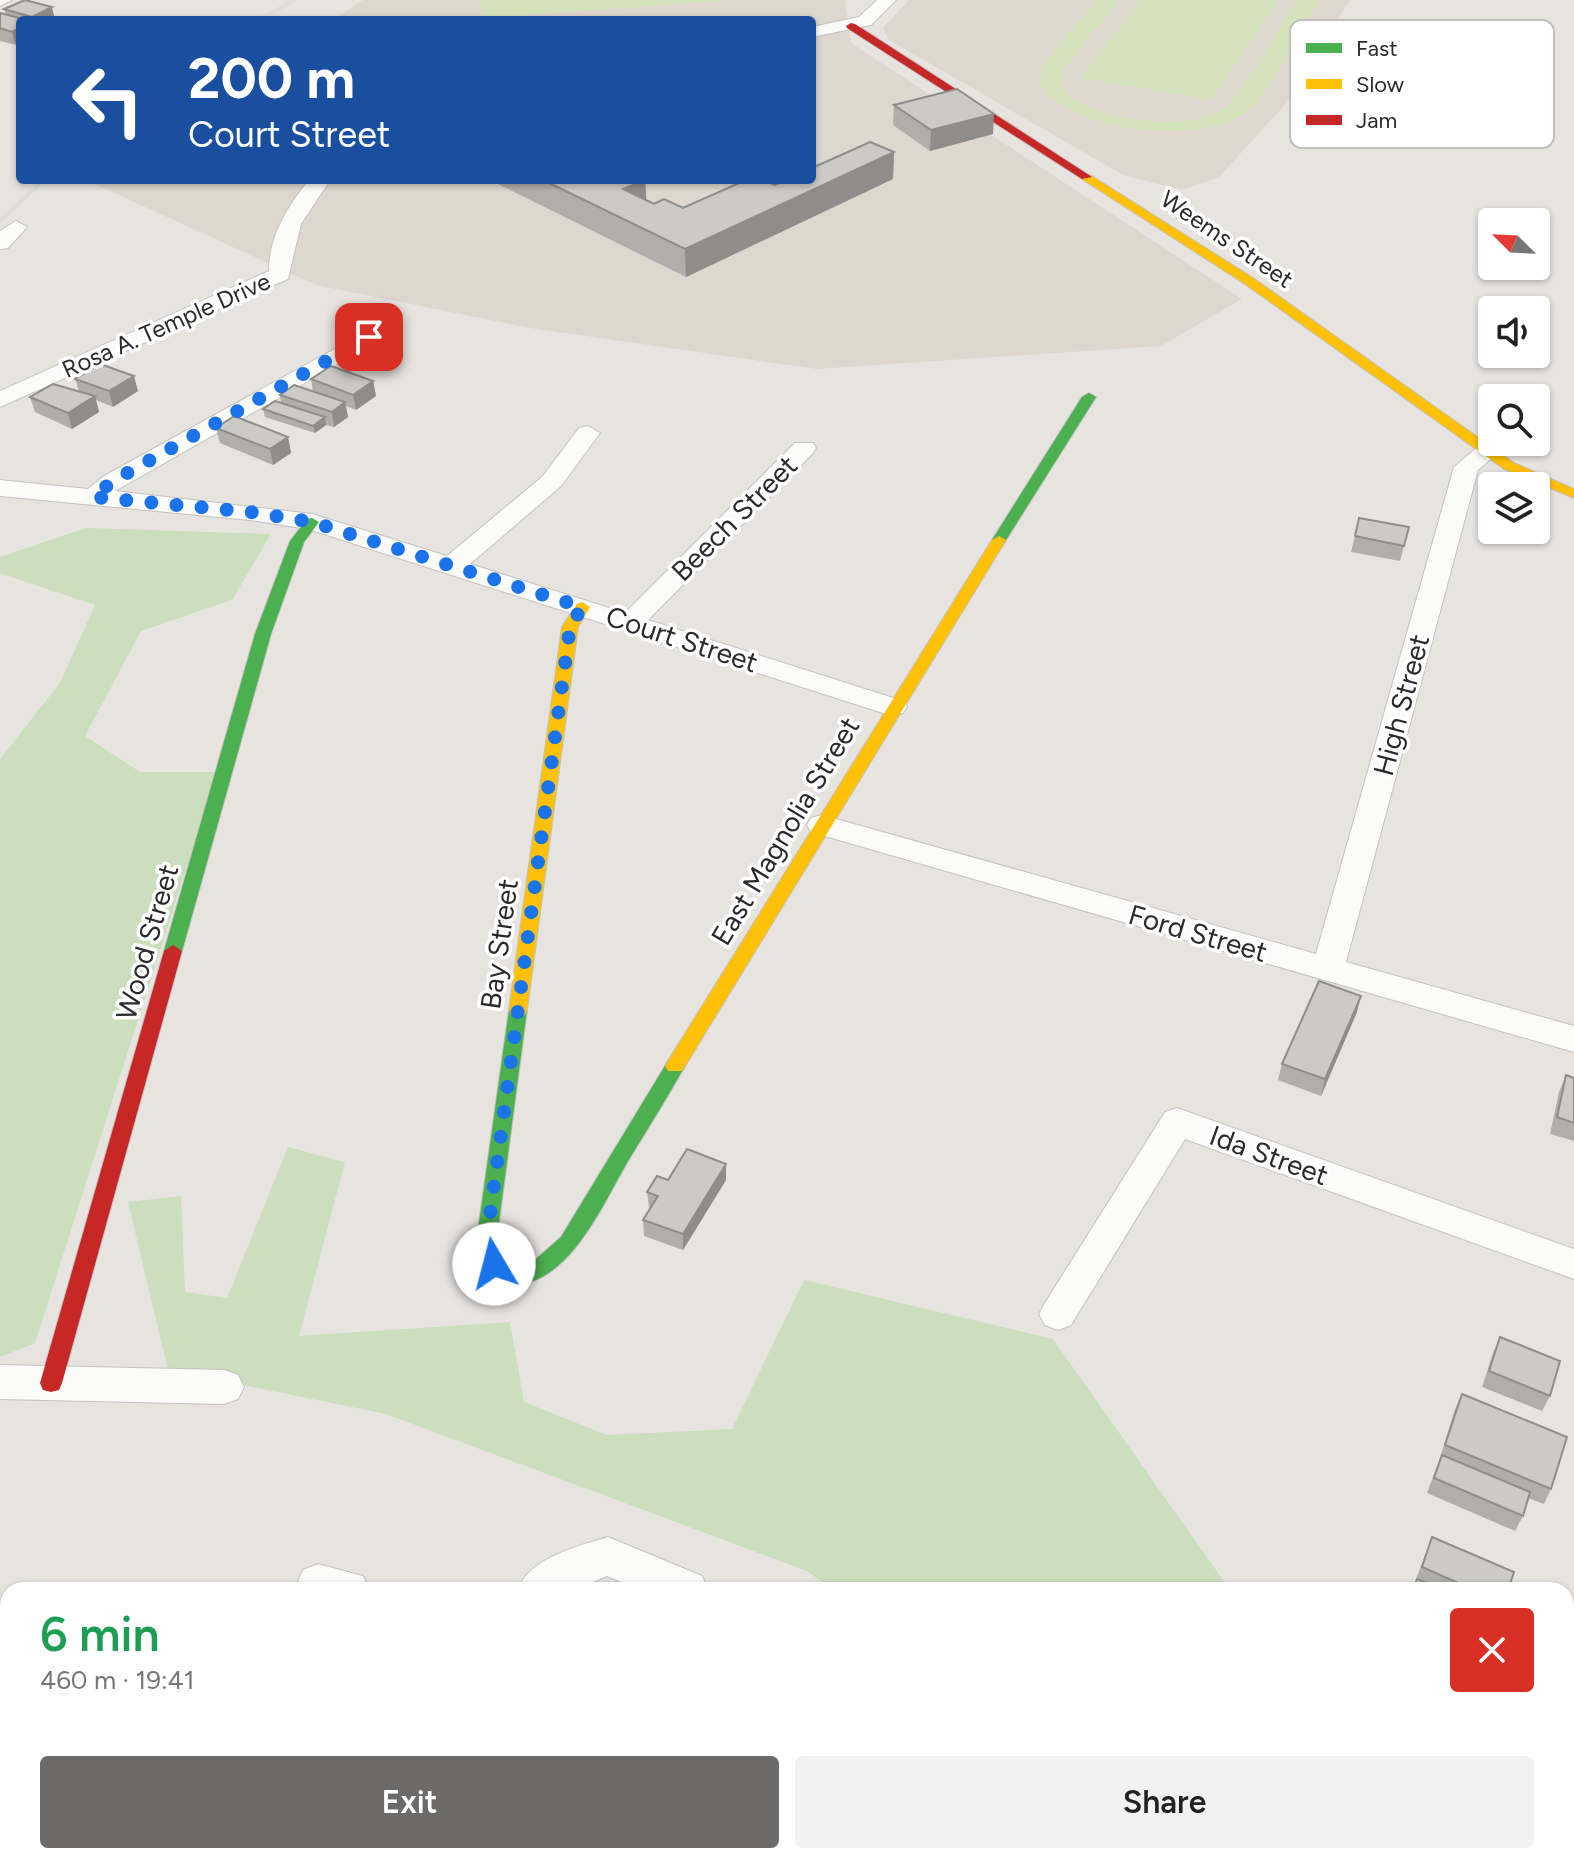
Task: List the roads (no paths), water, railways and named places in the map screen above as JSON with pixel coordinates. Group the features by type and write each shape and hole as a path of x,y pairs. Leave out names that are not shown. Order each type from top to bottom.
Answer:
{"street":[{"path":"816,31 851,26 873,16 887,0"},
{"name":"Weems Street","path":"851,26 1249,281 1478,444"},
{"name":"Rosa A. Temple Drive","path":"0,400 280,274 278,260 293,220 317,184"},
{"path":"0,243 16,227"},
{"path":"93,497 113,481 369,337"},
{"name":"East Magnolia Street","path":"516,1278 540,1272 568,1243 893,707 1089,397"},
{"path":"453,565 552,481 588,433"},
{"name":"Beech Street","path":"631,622 804,448"},
{"name":"High Street","path":"1328,970 1466,467 1481,456"},
{"name":"Weems Street","path":"1495,456 1509,466 1574,494"},
{"name":"Court Street","path":"0,488 250,512 312,522 893,707"},
{"name":"Wood Street","path":"51,1383 263,634 297,541 312,522"},
{"name":"Bay Street","path":"516,1278 501,1273 494,1264 487,1237 570,627 582,607"},
{"name":"Ford Street","path":"822,825 1574,1039"},
{"name":"Ida Street","path":"1058,1314 1177,1122 1574,1264"},
{"path":"0,1382 224,1387"},
{"path":"550,1582 572,1568 608,1556 668,1582"}],"railway":[{"path":"266,16 295,0"},
{"path":"0,221 40,184"}]}
